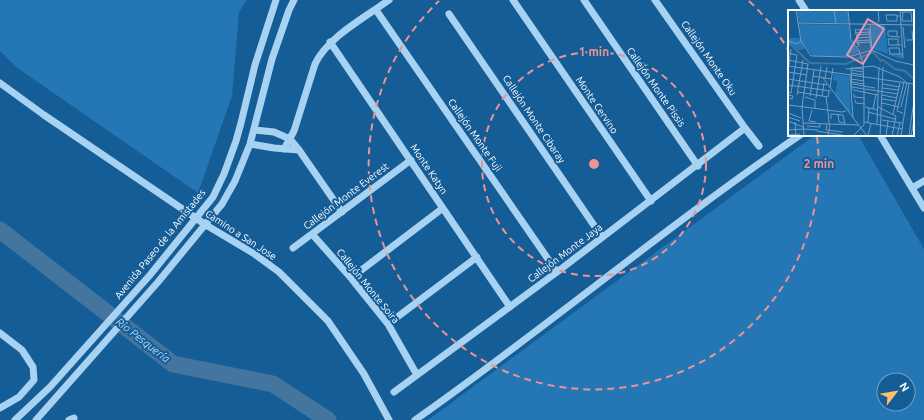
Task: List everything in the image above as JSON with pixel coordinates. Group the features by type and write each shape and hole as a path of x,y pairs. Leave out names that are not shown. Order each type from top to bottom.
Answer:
{"street":[{"name":"Avenida Paseo de la Amistades","path":"15,420 50,387 150,275 213,197 224,174 242,123 260,48 276,0"},
{"path":"36,420 158,282 222,204 235,181 255,130 272,59 294,0"},
{"path":"284,149 290,139 301,112 315,64 320,54 330,42 389,0"},
{"name":"Monte Cervino","path":"513,0 651,201"},
{"name":"Callejón Monte Pissis","path":"584,0 698,166"},
{"name":"Callejón Monte Oku","path":"656,0 745,128 760,146"},
{"path":"799,0 805,10"},
{"name":"Callejón Monte Fuji","path":"376,10 557,272"},
{"name":"Callejón Monte Cibaray","path":"449,14 602,237"},
{"name":"Monte Katyn","path":"330,42 510,307"},
{"name":"Camino a San Jose","path":"0,83 44,115 206,225 253,253 280,272 328,320 364,374 389,420"},
{"name":"Callejón Monte Jaya","path":"394,392 698,166 745,128"},
{"path":"255,130 274,132 290,139 342,212"},
{"path":"414,420 466,384 559,315 692,212 799,136"},
{"path":"881,136 924,206"},
{"path":"250,144 299,150"},
{"name":"Callejón Monte Everest","path":"293,248 411,160"},
{"path":"912,188 924,181"},
{"path":"351,278 443,208"},
{"name":"Callejón Monte Soira","path":"312,234 351,278 388,324 417,375"},
{"path":"388,324 477,257"},
{"path":"0,333 22,350 33,367 34,380 19,396 0,408"}],"shaded area":[{"path":"0,0 247,0 239,12 232,96 198,193 16,67 0,51"},
{"path":"814,136 859,136 924,249 924,420 428,420"}],"waterway":[{"name":"Río Pesquería","path":"0,230 173,364 273,384 328,420"}]}
